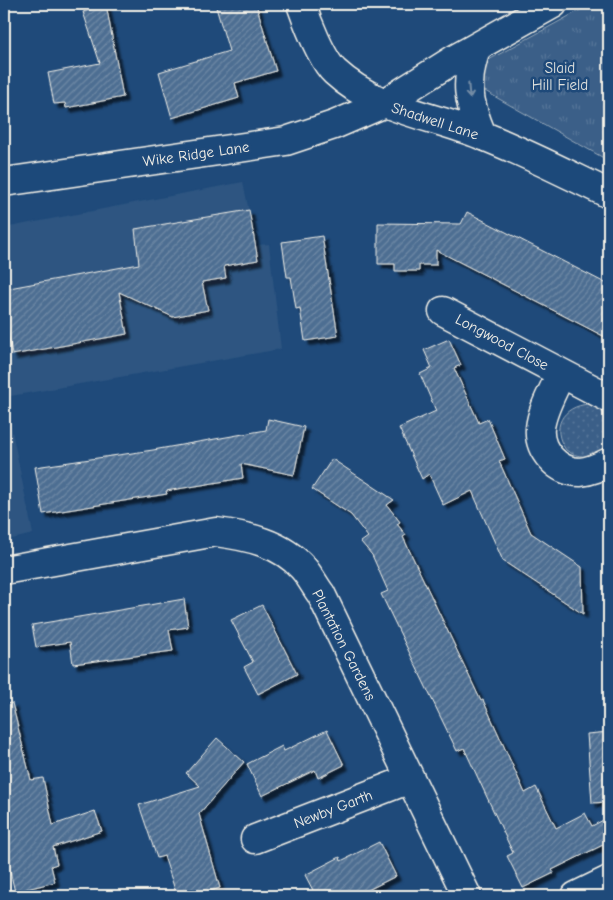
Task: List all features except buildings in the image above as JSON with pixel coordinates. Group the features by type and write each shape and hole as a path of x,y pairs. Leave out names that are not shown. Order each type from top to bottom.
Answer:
{"street":[{"name":"Shadwell Lane","path":"301,4 308,25 334,70 355,87 383,104 482,135 609,194"},
{"name":"Wike Ridge Lane","path":"4,182 286,141 383,104 476,47 553,4"},
{"path":"476,47 471,62 468,84 470,107 482,135"},
{"name":"Longwood Close","path":"443,311 609,398"},
{"name":"Longwood Close","path":"561,373 542,417 540,429 541,442 546,453 555,463 566,469 578,472 590,471 609,462"},
{"name":"Plantation Gardens","path":"4,570 216,532 247,536 277,548 303,568 321,594 467,896"},
{"name":"Newby Garth","path":"255,839 410,779"},
{"path":"576,896 609,880"}],"shaded area":[{"path":"243,182 256,245 269,244 281,349 5,397 33,534 4,541 4,228"}],"green space":[{"name":"Slaid Hill Field","path":"591,4 609,4 609,161 469,82 463,74"},
{"path":"589,404 609,414 609,448 593,455 582,456 566,450 561,442 559,426 561,419 572,409"}]}
